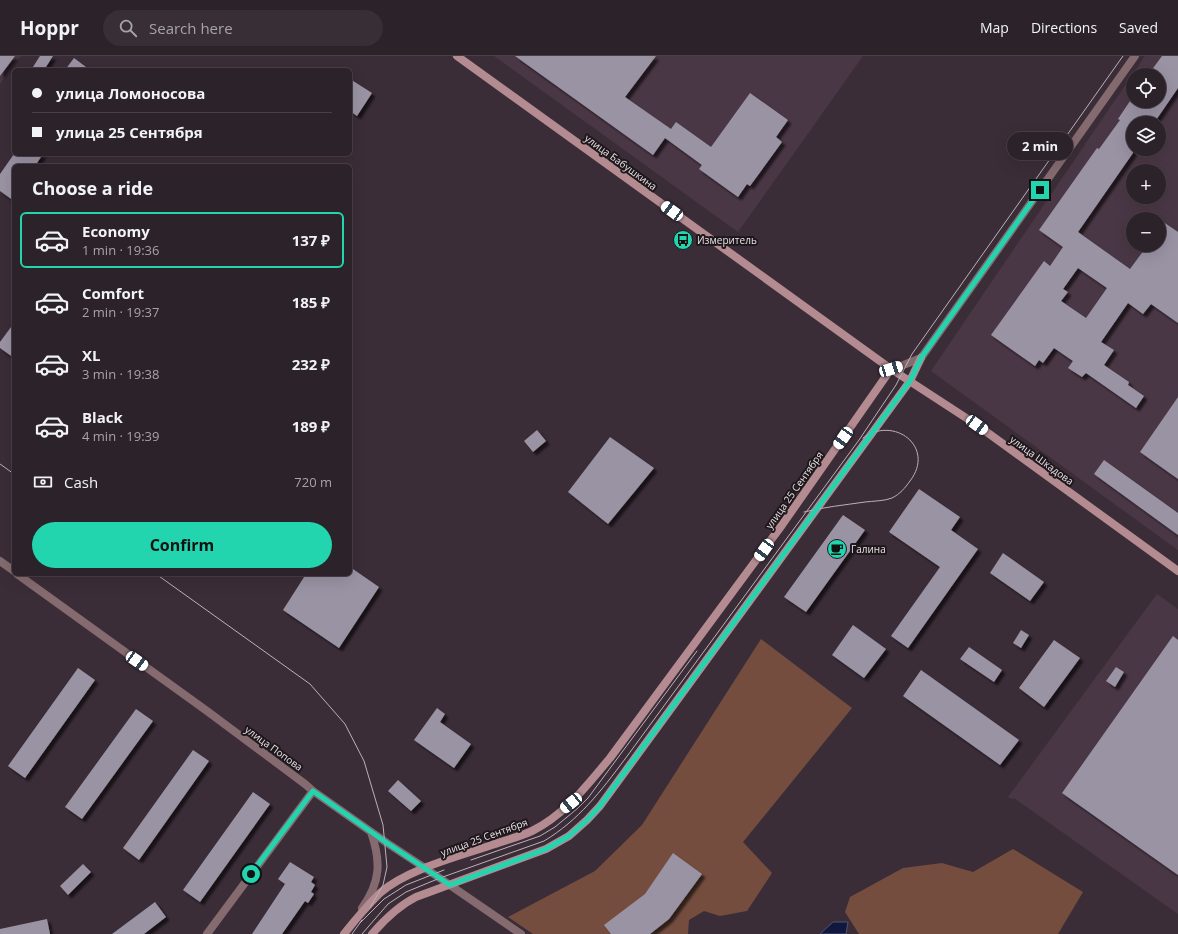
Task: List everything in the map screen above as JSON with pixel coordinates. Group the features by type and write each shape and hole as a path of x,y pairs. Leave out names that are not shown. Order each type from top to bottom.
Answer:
{"main road":[{"name":"улица Бабушкина","path":"457,56 891,369"},
{"path":"372,934 390,915 416,897 546,849 569,836 587,820 600,806 910,381 921,358"},
{"name":"улица Шкадова","path":"891,369 977,425 1178,571"},
{"name":"улица 25 Сентября","path":"344,934 353,922 381,893 406,877 425,868 532,831 549,820 580,794 610,758 782,525 891,369"}],"street":[{"path":"891,369 921,358 1135,56"},
{"path":"0,561 12,570"},
{"name":"улица Попова","path":"20,576 207,711 313,791 521,934"},
{"path":"207,934 313,791"},
{"path":"353,922 368,901 375,885 378,857 371,832"}],"shaded area":[{"path":"0,56 21,56 0,84"},
{"path":"494,56 863,56 738,232"},
{"path":"1145,56 1178,56 1178,550 931,371 1126,84 1126,108 1166,108 1166,68 1137,68"},
{"path":"1157,594 1178,609 1178,914 1014,798 1012,799 1008,797"},
{"path":"761,639 852,708 743,842 772,873 747,911 720,916 704,911 689,920 688,934 533,934 508,917 595,871 642,825"},
{"path":"1013,849 1083,892 1058,934 859,934 845,912 850,897 903,868 942,863 973,872"}],"water":[{"path":"833,922 848,922 846,934 820,934"}],"building":[{"path":"0,56 15,56 0,76"},
{"path":"40,56 53,56 45,68 32,68"},
{"path":"515,56 656,56 625,97 671,129 676,122 711,147 750,93 788,120 776,137 782,142 750,186 747,184 738,197 699,169 702,165 665,138 653,155"},
{"path":"1162,56 1178,56 1178,88 1166,106 1166,68 1153,68"},
{"path":"74,58 87,68 66,68"},
{"path":"352,80 372,93 357,116 352,112"},
{"path":"1126,107 1164,108 1159,116 1126,116 1126,156 1131,156 1078,232 1130,269 1143,252 1166,252 1166,224 1178,232 1178,323 1151,304 1143,314 1128,303 1101,342 1114,350 1104,365 1129,382 1128,385 1144,396 1136,408 1086,373 1082,377 1068,368 1073,361 1054,348 1043,363 1039,360 1035,366 991,335 1044,261 1050,266 1063,247 1039,230 1097,148 1099,149 1120,120 1118,119","holes":["1078,268 1107,288 1086,318 1061,301 1068,292 1063,289"]},
{"path":"13,156 42,156 36,164 12,164 12,200 0,191 0,174"},
{"path":"12,326 12,357 0,348 0,342"},
{"path":"1178,397 1178,479 1140,452"},
{"path":"537,430 546,441 533,452 524,441"},
{"path":"610,437 654,468 608,524 568,492"},
{"path":"1104,460 1178,513 1178,535 1094,474"},
{"path":"919,489 960,517 951,530 978,549 908,648 891,636 940,567 889,532"},
{"path":"843,515 865,530 806,612 784,597"},
{"path":"1003,553 1044,582 1030,601 990,573"},
{"path":"352,568 379,587 339,648 283,610 305,576 352,576"},
{"path":"853,625 886,649 864,678 832,655"},
{"path":"1021,630 1029,635 1021,648 1013,643"},
{"path":"1173,636 1178,640 1178,875 1062,793"},
{"path":"1054,640 1080,658 1044,707 1019,688"},
{"path":"969,647 1002,670 994,682 960,659"},
{"path":"1116,667 1124,672 1115,687 1106,681"},
{"path":"78,668 95,680 25,778 8,766"},
{"path":"921,670 1019,740 1000,765 903,696"},
{"path":"437,708 445,714 440,722 471,744 454,768 414,740"},
{"path":"136,709 153,721 82,819 65,807"},
{"path":"193,750 209,761 139,860 123,848"},
{"path":"398,780 421,801 411,811 388,791"},
{"path":"253,792 270,804 200,902 183,890"},
{"path":"673,853 702,874 669,919 650,934 611,934 604,925 645,894"},
{"path":"290,862 314,877 311,882 315,885 311,892 314,894 308,903 305,901 282,934 252,934 285,884 278,879"},
{"path":"83,864 91,872 68,895 60,886"},
{"path":"155,902 166,917 144,934 112,934"},
{"path":"47,919 50,934 0,934 0,929"}],"tram line":[{"path":"362,934 388,904 406,892 440,878 544,841 568,824 589,804 625,759 859,440 896,385 912,354 1123,56"},
{"path":"804,512 834,506 889,499 902,491 910,481 917,468 918,457 915,446 908,438 887,430 875,432 863,438"},
{"path":"0,464 12,473"},
{"path":"159,576 310,684 345,724 364,761 383,825 387,867 383,885 370,908"},
{"path":"471,860 540,836 555,827 578,808 588,798 697,651"},
{"path":"360,923 384,899 406,885 444,870"},
{"path":"352,934 362,920"}],"place":[{"name":"Измеритель","path":"683,240"},
{"name":"Галина","path":"837,549"}],"route":[{"path":"251,874 313,791 450,885 546,849 569,836 600,806 910,381 921,358 1040,190"}]}
